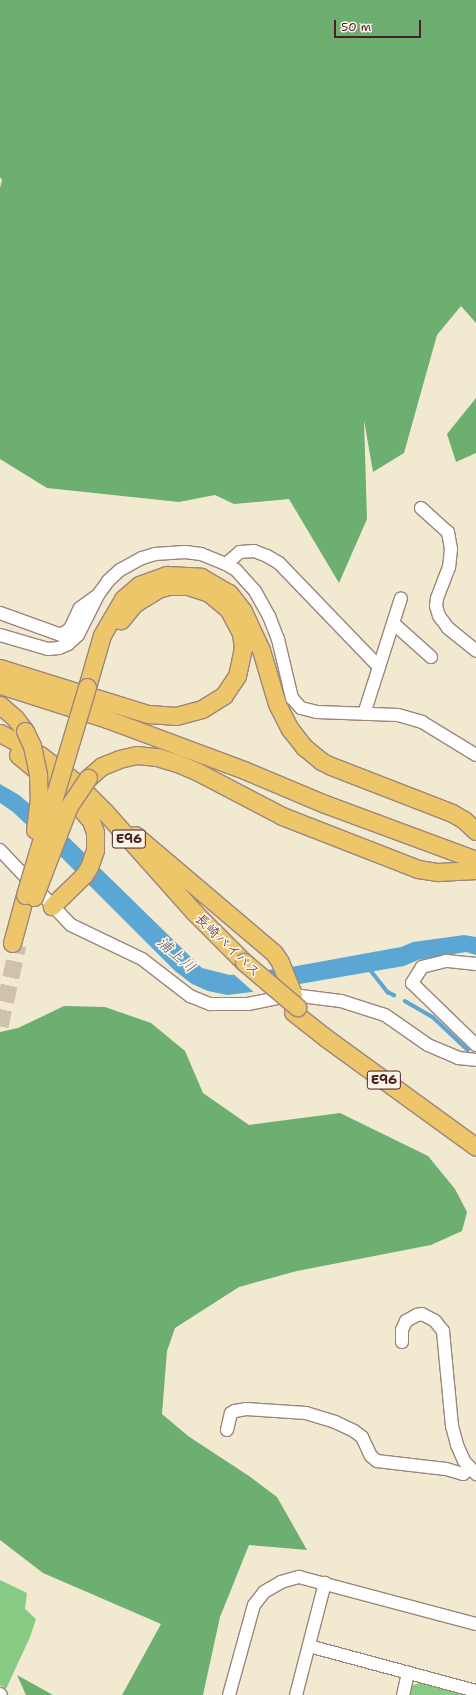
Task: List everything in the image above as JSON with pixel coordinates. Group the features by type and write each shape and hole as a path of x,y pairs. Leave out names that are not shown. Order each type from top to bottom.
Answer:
{"highway":[{"path":"15,944 90,689 102,635 123,599 139,585 167,575 201,577 210,580 229,594 243,611 258,645 277,704 290,730 304,747 321,761 331,766 452,813 464,820 476,831"},
{"path":"0,668 148,714 176,716 202,709 213,703 224,695 233,684 237,676 243,648 241,633 228,609 209,594 198,588 188,586 168,586 158,589 134,604 118,624 90,689"},
{"path":"0,678 155,730 476,850"},
{"path":"0,685 107,719 244,770 325,804 476,860"},
{"path":"0,705 15,718 25,730 35,755 39,792 29,897"},
{"name":"長崎バイパス","path":"0,733 21,743 55,765 105,812 242,964"},
{"name":"長崎バイパス","path":"0,746 18,754 44,769 72,791 108,828 188,916 242,964 476,1136"},
{"path":"18,754 67,794 84,811 95,832 96,850 89,867 84,875 52,906"},
{"path":"29,897 69,806 88,778 102,766 119,759 137,755 157,757 177,763 198,772 282,816 418,869 438,872 476,870"},
{"path":"105,812 156,852 274,953 280,962 293,1001"},
{"name":"長崎バイパス","path":"293,1001 326,1038 476,1147"}],"street":[{"path":"421,508 448,532 451,549 449,567 437,599 436,606 439,616 448,628 476,651"},
{"path":"226,564 240,552 254,551 267,556 278,563 379,667"},
{"path":"0,635 54,650 68,644 78,635 98,595 108,581 120,570 142,558 155,554 185,552 201,554 226,564 245,578 255,591 269,616 278,639 292,698 301,708 317,712 398,715 422,722 476,755"},
{"path":"0,613 61,635 70,630 80,608 98,595"},
{"path":"364,714 402,598"},
{"path":"393,624 431,657"},
{"path":"0,850 71,925 142,959 190,996 210,1004 341,1001 385,1015 428,1045 458,1058 476,1060"},
{"path":"476,964 446,961 422,967 412,983 476,1045"},
{"path":"227,1430 231,1413 235,1411 246,1409 306,1413 335,1422 354,1431 362,1437 371,1456 377,1461 446,1469 463,1474 473,1472 457,1445 452,1426 443,1331 435,1321 422,1314 417,1315 406,1321 402,1330 402,1342"},
{"path":"229,1695 248,1622 254,1605 264,1592 281,1582 299,1577 476,1624"},
{"path":"296,1695 325,1583"},
{"path":"308,1646 476,1691"},
{"path":"403,1695 408,1673"}],"green space":[{"path":"0,0 476,0 476,323 461,306 437,335 404,453 373,472 364,420 367,519 339,583 289,499 234,504 215,495 179,502 47,488 0,459 0,188 2,180 0,177"},
{"path":"476,398 476,453 456,462 447,434"},
{"path":"64,1006 105,1007 151,1023 185,1051 203,1093 249,1125 340,1113 428,1156 455,1189 467,1212 462,1231 431,1245 297,1271 239,1287 175,1328 167,1351 162,1414 188,1436 249,1476 277,1497 307,1550 249,1545 220,1617 203,1695 122,1695 161,1624 43,1573 0,1540 0,1032 18,1028"},
{"path":"0,1580 27,1593 25,1609 36,1619 30,1637 6,1689 0,1685"},
{"path":"17,1675 53,1695 26,1695"},
{"path":"420,1683 465,1695 408,1695 410,1686"}],"water":[{"name":"浦上川","path":"0,784 19,795 67,836 202,968 230,975 291,967 401,947 413,942 464,935 476,937 476,955 466,952 418,960 404,966 259,991 227,995 208,991 192,984 175,971 60,856 13,812 0,803"}],"pier":[{"path":"265,968 287,987 283,986 256,994 231,972"}],"waterway":[{"path":"369,968 388,992 394,995"},
{"path":"405,1001 433,1017 468,1050"}],"tunnel":[{"path":"0,1026 18,945"}]}
